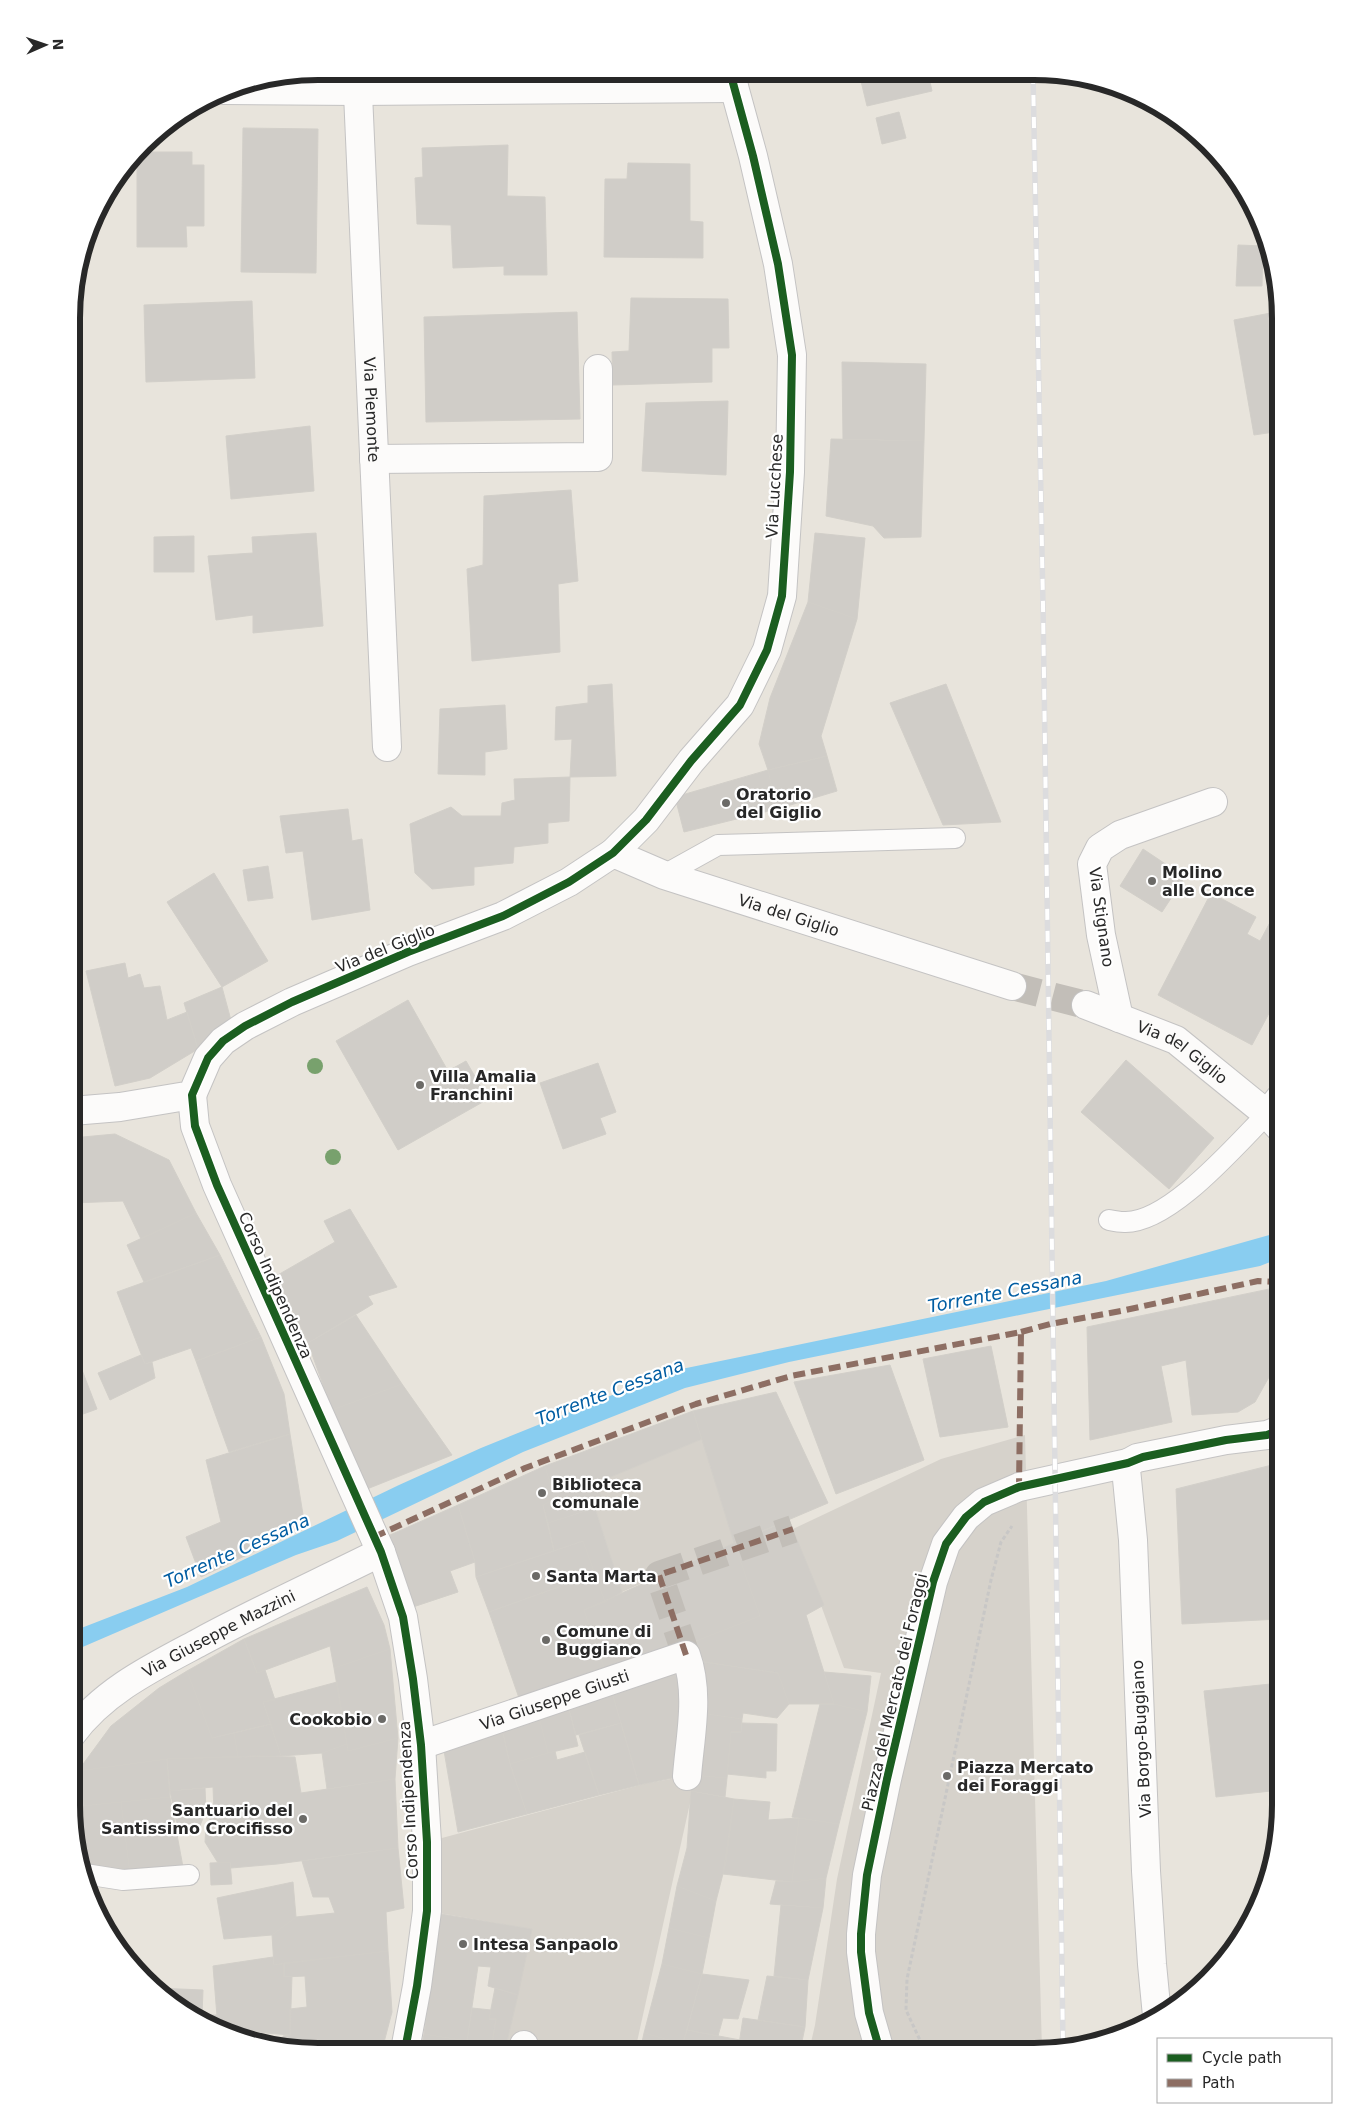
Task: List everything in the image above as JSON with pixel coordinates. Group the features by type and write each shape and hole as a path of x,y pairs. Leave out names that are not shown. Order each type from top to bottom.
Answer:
{"street":[{"path":"259,88 358,81 732,80"},
{"name":"Via Lucchese","path":"613,853 646,820 691,761 740,705 767,650 782,596 790,472 792,355 778,264 753,156 732,80"},
{"name":"Via Piemonte","path":"358,81 387,747"},
{"path":"374,459 598,456 598,370"},
{"name":"Via Stignano","path":"1119,1018 1101,934 1092,864 1100,848 1120,835 1213,802"},
{"name":"Via del Giglio","path":"192,1094 208,1058 223,1041 245,1026 292,1002 408,952 504,916 569,882 613,853 664,875 1012,986"},
{"name":"Via del Giglio","path":"1086,1005 1176,1040 1272,1110"},
{"path":"80,1110 120,1106 192,1094"},
{"name":"Corso Indipendenza","path":"192,1094 195,1126 217,1186 381,1552 403,1616 421,1745 427,1842 427,1911 417,1986 406,2043"},
{"name":"Piazza del Mercato dei Foraggi","path":"878,2043 869,2013 861,1952 866,1885 887,1779 933,1582 946,1544 966,1517 984,1502 1019,1487 1143,1457 1226,1440 1272,1433"},
{"name":"Via Borgo-Buggiano","path":"1128,1462 1126,1477 1132,1540 1146,1871 1156,2009"},
{"name":"Via Giuseppe Mazzini","path":"80,1725 106,1698 130,1681 230,1626 381,1552"},
{"name":"Via Giuseppe Giusti","path":"421,1745 686,1655 692,1672 693,1691 687,1776"}],"lane":[{"path":"664,875 718,845 955,838"},
{"path":"1109,1220 1125,1223 1154,1215 1181,1199 1272,1117"},
{"path":"91,1875 123,1880 189,1875"}],"path":[{"path":"921,2043 906,2010 907,1979 991,1580 1001,1542 1016,1519 1019,1487"}],"shaded area":[{"name":"Piazza Mercato dei Foraggi","path":"1025,1435 1042,2042 811,2043 837,1879 881,1673 844,1668 793,1529 941,1459"},
{"path":"702,1439 734,1543 622,1592 595,1508 604,1505 596,1483"},
{"path":"692,1775 690,1803 637,2043 507,2043 532,1929 427,1911 427,1842 644,1784"}],"water":[{"path":"1272,1234 1272,1261 1260,1266 789,1362 685,1388 523,1452 337,1541 296,1555 80,1648 80,1629 187,1587 399,1485 481,1448 672,1371 1106,1281"}],"building":[{"path":"861,80 930,80 932,91 867,106"},
{"path":"899,112 906,138 882,144 876,118"},
{"path":"243,128 318,129 316,273 241,272"},
{"path":"508,145 507,196 545,197 547,275 504,275 504,266 453,268 451,225 417,224 415,178 423,177 422,148"},
{"path":"148,152 192,152 192,165 204,165 204,226 186,226 187,247 137,247 137,163"},
{"path":"628,163 690,164 690,221 703,222 703,258 604,257 605,179 627,179"},
{"path":"1238,245 1260,246 1263,253 1262,286 1236,286"},
{"path":"631,298 728,299 729,348 712,348 712,382 613,385 612,352 629,351"},
{"path":"252,301 255,378 146,382 144,305"},
{"path":"577,312 580,419 426,422 424,317"},
{"path":"1272,313 1272,432 1254,435 1234,320"},
{"path":"842,362 926,364 924,441 843,439"},
{"path":"728,401 726,475 642,471 646,403"},
{"path":"310,426 314,491 231,499 226,436"},
{"path":"831,439 924,441 921,537 884,538 873,526 826,516"},
{"path":"571,490 578,581 558,584 560,652 472,661 467,569 483,565 484,496"},
{"path":"316,533 323,626 253,633 253,615 216,620 208,556 253,553 252,537"},
{"path":"815,533 865,538 857,619 808,602"},
{"path":"194,536 194,572 154,572 154,537"},
{"path":"808,602 857,619 821,736 827,756 768,770 759,744 770,698"},
{"path":"612,684 616,776 570,777 572,739 555,740 556,707 588,703 588,686"},
{"path":"946,684 1001,822 943,825 890,703"},
{"path":"505,705 507,749 485,752 485,775 438,774 440,709"},
{"path":"827,756 837,791 777,809 768,770"},
{"name":"Oratorio del Giglio","path":"768,770 777,809 684,832 675,797"},
{"path":"570,777 569,821 548,823 548,843 514,847 513,863 474,867 474,885 432,889 415,873 410,824 451,807 462,816 501,816 502,803 515,800 514,779"},
{"path":"348,809 352,841 362,839 370,910 312,920 303,851 286,853 280,816"},
{"name":"Molino alle Conce","path":"1143,849 1185,877 1162,912 1120,886"},
{"path":"268,866 273,898 248,901 243,870"},
{"path":"214,873 268,961 222,987 167,902"},
{"path":"1211,893 1256,917 1247,934 1260,941 1272,919 1272,1008 1252,1045 1158,995"},
{"path":"125,963 128,978 140,974 144,988 160,986 167,1020 187,1012 198,1049 150,1078 115,1086 86,971"},
{"path":"222,987 232,1024 198,1049 184,1003"},
{"name":"Villa Amalia Franchini","path":"408,1000 448,1071 466,1061 488,1099 398,1150 336,1041"},
{"path":"1126,1060 1214,1138 1169,1189 1081,1112"},
{"path":"598,1063 616,1112 600,1118 606,1134 563,1149 540,1083"},
{"path":"115,1134 169,1160 196,1213 141,1239 123,1201 80,1203 80,1137"},
{"path":"350,1209 397,1287 368,1296 373,1304 308,1343 276,1276 335,1242 324,1221"},
{"path":"196,1213 220,1255 144,1282 127,1245"},
{"path":"220,1255 261,1337 196,1361 191,1348 145,1364 117,1292"},
{"path":"1272,1288 1269,1377 1255,1402 1238,1412 1192,1415 1186,1360 1161,1366 1172,1422 1090,1440 1087,1327"},
{"path":"356,1315 402,1384 332,1410 308,1343"},
{"path":"261,1337 284,1394 290,1434 229,1452 196,1361"},
{"path":"991,1346 1008,1427 940,1437 923,1359"},
{"path":"141,1355 145,1364 152,1362 155,1378 110,1400 98,1373"},
{"path":"80,1365 97,1409 80,1415"},
{"path":"890,1365 924,1460 836,1494 794,1382"},
{"path":"402,1384 452,1455 367,1489 332,1410"},
{"path":"776,1392 828,1503 734,1543 693,1411"},
{"path":"693,1411 702,1439 596,1483 604,1505 548,1523 543,1505 555,1499 545,1466"},
{"path":"290,1434 305,1527 201,1577 186,1537 221,1522 206,1460"},
{"path":"1272,1465 1272,1619 1182,1624 1176,1489"},
{"path":"545,1466 555,1499 543,1505 554,1551 476,1577 475,1562 458,1505"},
{"path":"458,1505 475,1562 450,1571 458,1592 413,1607 390,1535"},
{"path":"595,1508 622,1592 605,1602 583,1541 554,1551 548,1523"},
{"path":"789,1520 824,1605 806,1615 834,1704 789,1704 778,1673 704,1662 696,1641 760,1616 734,1543"},
{"name":"Santa Marta","path":"583,1541 595,1574 489,1612 476,1577"},
{"path":"734,1543 760,1616 696,1641 604,1668 584,1610"},
{"name":"Comune di Buggiano","path":"595,1574 605,1602 584,1610 604,1668 519,1698 489,1612"},
{"path":"367,1587 384,1625 390,1649 334,1668 330,1646 257,1673 244,1639"},
{"path":"244,1639 257,1673 265,1670 275,1700 263,1702 271,1724 212,1738 187,1671"},
{"path":"390,1649 398,1738 348,1751 334,1668"},
{"path":"704,1662 778,1673 789,1704 777,1718 743,1713 742,1719 700,1713"},
{"path":"673,1668 686,1705 682,1776 639,1785 611,1689"},
{"path":"187,1671 212,1738 234,1733 238,1757 167,1759 80,1771 111,1726 159,1688"},
{"path":"824,1672 871,1676 867,1712 834,1704"},
{"path":"337,1682 347,1744 322,1753 281,1756 263,1702"},
{"path":"1272,1684 1272,1791 1216,1797 1204,1691"},
{"path":"611,1689 621,1723 576,1735 568,1705"},
{"path":"820,1704 834,1704 867,1712 839,1824 792,1817"},
{"path":"568,1705 578,1746 548,1753 539,1717"},
{"path":"700,1713 742,1719 741,1732 731,1732 727,1778 692,1775"},
{"path":"539,1717 548,1753 510,1764 502,1729"},
{"path":"621,1723 639,1785 599,1795 579,1735"},
{"path":"742,1723 777,1724 776,1771 766,1771 766,1778 727,1774 731,1732 741,1732"},
{"path":"271,1724 281,1756 238,1757 234,1733"},
{"path":"502,1729 510,1764 527,1814 458,1832 443,1745"},
{"path":"398,1738 395,1779 327,1789 322,1753 347,1744 348,1751"},
{"path":"555,1751 557,1760 585,1752 599,1795 527,1814 510,1764"},
{"name":"Santuario del Santissimo Crocifisso","path":"249,1756 295,1757 301,1793 395,1779 398,1848 231,1868 230,1862 218,1863 205,1842 206,1827 214,1811 213,1787 170,1791 167,1759"},
{"path":"167,1759 170,1797 80,1806 80,1771"},
{"path":"692,1775 727,1778 725,1797 691,1791"},
{"path":"205,1788 206,1810 198,1831 179,1834 170,1791"},
{"path":"691,1791 734,1799 726,1862 716,1901 677,1886 687,1848"},
{"path":"170,1797 183,1867 130,1874 121,1802"},
{"path":"734,1799 770,1802 768,1820 799,1818 792,1882 723,1874"},
{"path":"121,1802 130,1874 90,1867 87,1848 84,1848 82,1836 80,1806"},
{"path":"799,1818 839,1824 826,1878 792,1882"},
{"path":"398,1848 404,1908 386,1912 388,1951 274,1965 272,1935 296,1917 335,1913 329,1897 313,1897 302,1861"},
{"path":"230,1862 232,1884 211,1885 210,1863"},
{"path":"826,1878 823,1908 770,1904 776,1881 792,1882"},
{"path":"293,1882 296,1917 272,1935 224,1939 217,1898"},
{"path":"677,1886 716,1901 709,1938 669,1928"},
{"path":"781,1905 823,1908 808,1980 774,1976"},
{"path":"441,1914 532,1929 518,1995 488,1986 491,1967 478,1966 467,2041 424,2034"},
{"path":"669,1928 709,1938 702,1974 662,1964"},
{"path":"388,1951 392,2012 384,2043 318,2043 283,2040 283,2036 290,2035 290,2009 307,2007 305,1976 284,1977 284,1963"},
{"path":"273,1957 274,1965 284,1963 284,1977 292,1976 290,2035 246,2031 217,2020 213,1966"},
{"path":"662,1964 702,1974 683,2043 644,2033"},
{"path":"702,1974 749,1980 738,2019 723,2018 718,2036 687,2030"},
{"path":"767,1976 808,1980 805,2027 758,2020"},
{"path":"166,1988 203,1990 202,2013"},
{"path":"495,1988 518,1995 507,2043 492,2043 496,2019 489,2019"},
{"path":"472,2008 491,2010 489,2019 496,2019 492,2043 467,2041"},
{"path":"207,2015 218,2015 218,2020"},
{"path":"743,2018 805,2027 802,2043 739,2043"},
{"path":"687,2030 740,2040 739,2043 683,2043"},
{"path":"644,2033 679,2043 642,2043"},
{"path":"424,2034 467,2041 467,2043 422,2043"}],"tunnel":[{"path":"1012,986 1086,1005"},
{"path":"686,1655 659,1575 793,1529"}],"railway":[{"path":"1033,80 1043,605 1063,2041"}],"marked path":[{"path":"1021,1332 1050,1324 1121,1311 1258,1281 1272,1282"},
{"path":"374,1537 525,1468 696,1404 791,1376 1021,1332 1019,1487"},
{"path":"686,1655 659,1575 793,1529"}],"cycle path":[{"path":"406,2043 417,1986 427,1911 427,1842 421,1745 403,1617 381,1552 217,1185 195,1126 192,1095 208,1058 223,1041 245,1026 292,1002 408,952 503,916 569,882 613,853 646,820 691,761 740,705 767,650 782,596 790,472 792,355 778,264 753,156 732,80"},
{"path":"878,2043 869,2013 861,1952 867,1875 887,1779 933,1582 946,1544 966,1517 984,1502 1019,1487 1128,1463 1143,1457 1226,1440 1272,1433"}],"place":[{"name":"Oratorio del Giglio","path":"726,803"},
{"name":"Molino alle Conce","path":"1152,881"},
{"name":"Villa Amalia Franchini","path":"420,1085"},
{"name":"Biblioteca comunale","path":"542,1493"},
{"name":"Santa Marta","path":"536,1576"},
{"name":"Comune di Buggiano","path":"546,1640"},
{"name":"Cookobio","path":"382,1719"},
{"name":"Piazza Mercato dei Foraggi","path":"947,1776"},
{"name":"Santuario del Santissimo Crocifisso","path":"303,1819"},
{"name":"Intesa Sanpaolo","path":"463,1944"}],"water label":[{"name":"Torrente Cessana","path":"1005,1292"},
{"name":"Torrente Cessana","path":"610,1392"},
{"name":"Torrente Cessana","path":"237,1551"}]}
